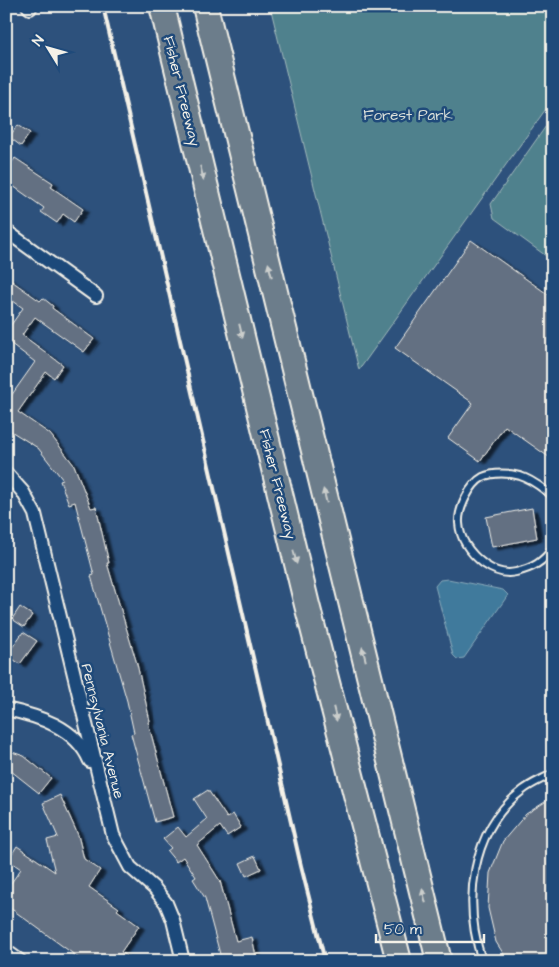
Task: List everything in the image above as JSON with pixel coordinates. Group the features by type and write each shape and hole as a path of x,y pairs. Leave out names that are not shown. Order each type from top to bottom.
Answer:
{"highway":[{"name":"Fisher Freeway","path":"162,6 307,605 399,961"},
{"path":"205,6 439,961"}],"street":[{"path":"6,231 96,296"},
{"name":"Pennsylvania Avenue","path":"6,474 23,492 35,514 98,779 116,845 130,867 154,888 166,903 173,920 183,961"},
{"path":"6,709 27,714 62,729 80,744 88,756 98,779"},
{"path":"6,951 20,961"}],"lane":[{"path":"553,496 520,476 498,473 482,477 472,488 463,505 459,522 463,541 474,556 491,569 500,572 508,574 539,564 553,548"},
{"path":"482,961 475,940 471,914 472,885 476,864 486,837 501,812 523,790 553,773"}],"green space":[{"name":"Forest Park","path":"270,6 553,6 553,99 359,370"},
{"path":"553,116 553,261 494,218 491,204"}],"water":[{"path":"448,579 503,590 508,595 464,658 457,659 453,655 435,586 440,580"}],"building":[{"path":"18,125 30,133 21,146 9,137"},
{"path":"15,158 53,183 51,187 83,209 74,222 63,214 57,223 41,212 44,208 6,181 6,171"},
{"path":"471,240 553,298 553,460 505,426 480,461 448,438 473,403 395,348"},
{"path":"6,277 40,301 43,298 53,306 52,308 94,339 84,352 35,317 22,335 63,365 54,378 46,372 18,412 50,434 74,465 91,508 96,507 109,563 107,563 137,664 150,721 148,722 173,817 155,822 131,734 134,733 127,701 91,576 94,575 75,502 69,504 60,481 63,480 38,448 6,428 6,403 35,362 6,340 6,332 23,308 6,296"},
{"path":"532,508 537,538 492,547 486,517"},
{"path":"20,607 32,615 24,627 12,619"},
{"path":"23,632 37,641 20,664 7,655"},
{"path":"6,750 24,756 51,778 39,793 6,767"},
{"path":"208,790 227,818 233,814 241,827 227,836 220,826 197,845 220,881 236,941 252,937 257,961 239,961 238,954 221,958 205,898 193,879 196,877 183,857 176,862 167,851 171,848 163,839 178,827 186,837 207,819 194,799"},
{"path":"60,795 78,835 84,859 100,870 89,887 119,908 117,910 139,926 121,952 134,961 83,961 6,905 6,890 21,869 8,860 17,846 55,872 47,840 58,837 43,803"},
{"path":"553,797 553,961 508,961 496,942 488,908 490,873 503,841 526,814"},
{"path":"255,856 261,869 246,876 240,863"}],"railway":[{"path":"103,6 301,866 325,961"}]}
